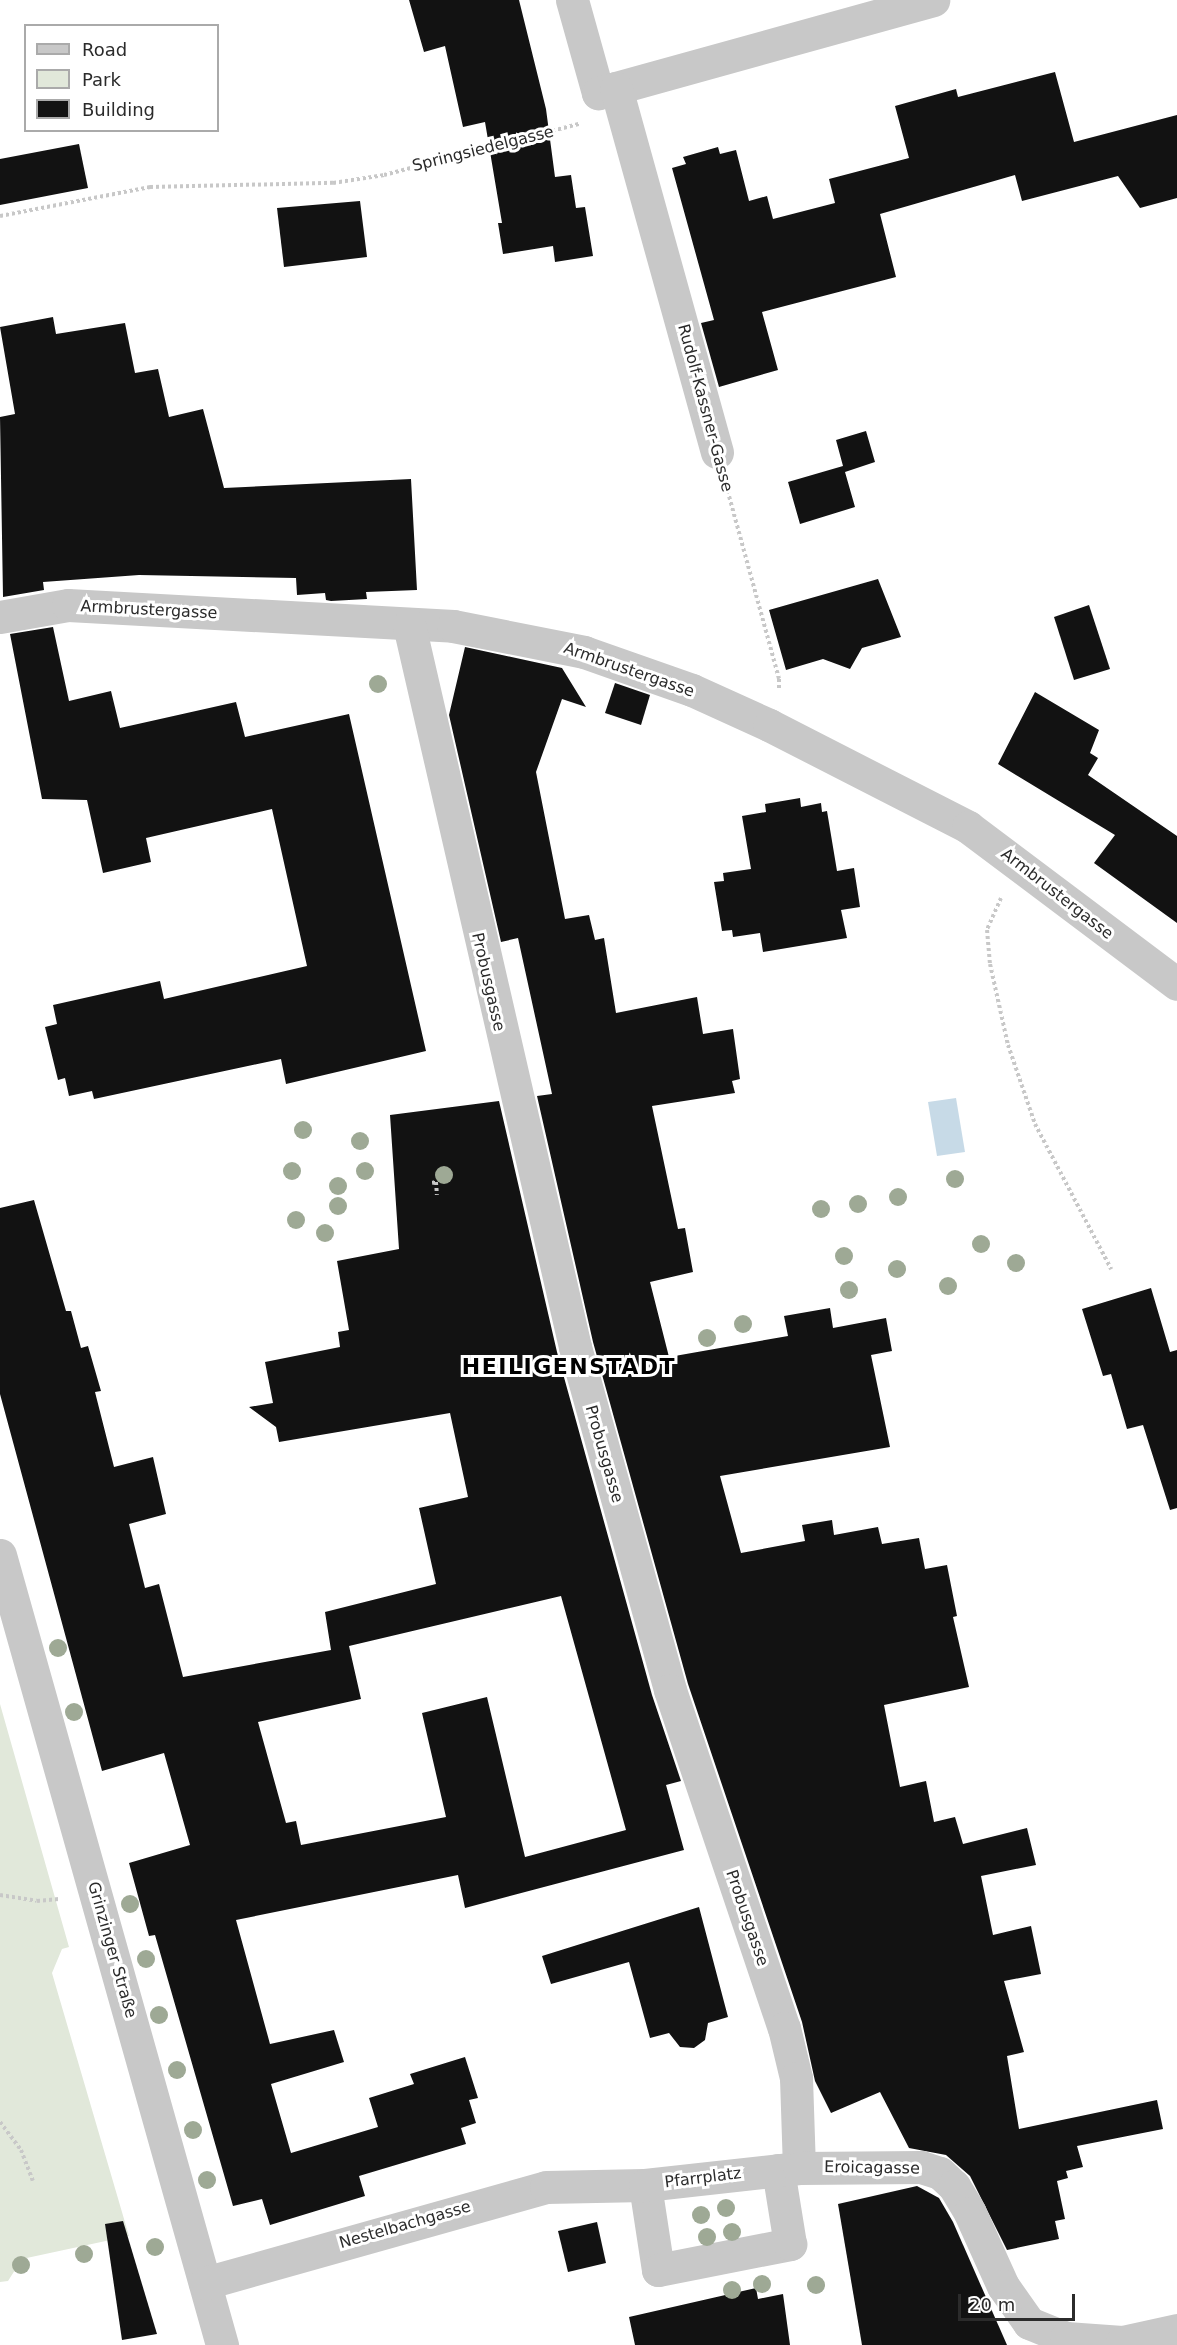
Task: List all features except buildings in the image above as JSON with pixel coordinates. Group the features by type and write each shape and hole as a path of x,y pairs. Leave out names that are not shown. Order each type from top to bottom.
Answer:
{"street":[{"name":"Rudolf-Kassner-Gasse","path":"572,0 607,90 717,452"},
{"path":"607,90 933,0"},
{"name":"Armbrustergasse","path":"0,617 68,605 409,625 488,630 584,652 692,690 776,729 968,826 1017,861 1086,919 1177,984"},
{"name":"Probusgasse","path":"409,625 575,1347 670,1690 784,2028 796,2078 788,2169 790,2244 658,2270 645,2185"},
{"name":"Grinzinger Straße","path":"0,1555 222,2345"},
{"name":"Eroicagasse","path":"788,2169 896,2166 921,2167 940,2173 970,2212 1016,2308 1029,2323 1044,2332 1066,2338 1122,2342 1177,2330"},
{"name":"Pfarrplatz","path":"608,2185 645,2185 788,2169"},
{"name":"Nestelbachgasse","path":"205,2283 504,2196 546,2187 608,2185"}],"path":[{"name":"Springsiedelgasse","path":"0,216 150,187 333,183 384,175 592,121 607,90"},
{"name":"Rudolf-Kassner-Gasse","path":"717,452 779,679 776,729"},
{"path":"1017,861 987,930 990,964 1008,1045 1035,1124 1111,1269"},
{"path":"432,1183 436,1182 437,1195"},
{"path":"0,1895 38,1901 66,1898"},
{"path":"0,2122 21,2150 33,2181"}],"green space":[{"path":"0,1704 69,1947 62,1949 52,1973 129,2236 22,2259 8,2281 0,2282"}],"water":[{"path":"956,1098 965,1152 937,1156 928,1102"}],"district":[{"name":"HEILIGENSTADT","path":"569,1367"}]}
